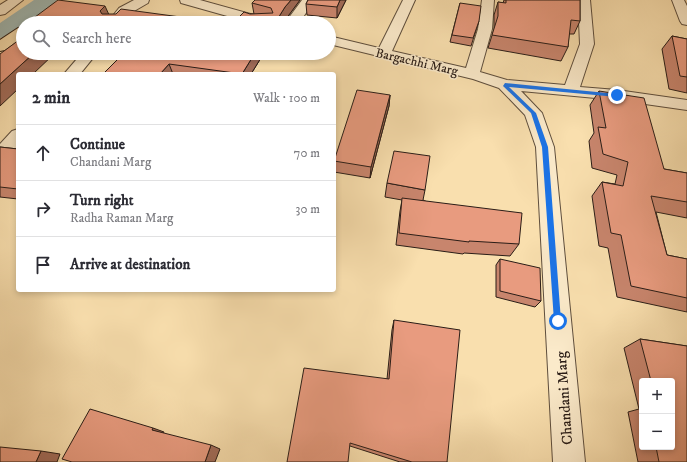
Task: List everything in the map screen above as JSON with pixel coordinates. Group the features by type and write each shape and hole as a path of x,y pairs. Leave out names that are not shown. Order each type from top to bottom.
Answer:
{"main road":[{"path":"0,47 16,36"}],"street":[{"path":"0,11 17,0"},
{"path":"120,16 124,11 143,0"},
{"path":"189,0 243,16"},
{"path":"297,16 309,0"},
{"path":"383,54 409,0"},
{"path":"472,74 485,29 488,0"},
{"path":"571,90 587,44 584,0"},
{"path":"678,0 687,21"},
{"name":"Bargachhi Marg","path":"336,42 472,74 505,85"},
{"path":"74,72 84,60"},
{"path":"505,85 571,90 687,105"},
{"name":"Chandani Marg","path":"505,85 533,113 545,147 569,462"},
{"path":"0,156 16,137"}],"building":[{"path":"58,0 105,6 100,11 102,14 116,14 121,9 173,16 36,16"},
{"path":"255,0 291,0 279,16 240,16 244,12 250,14 273,13 271,8 252,3"},
{"path":"308,0 340,0 337,7 306,4"},
{"path":"506,0 580,0 580,21 571,20 568,47 492,35 498,16 498,2 506,3"},
{"path":"460,3 481,6 479,21 473,38 452,35"},
{"path":"672,36 687,39 687,77 680,76"},
{"path":"16,42 16,60 26,60 0,84 0,54"},
{"path":"117,60 251,60 243,72 227,72 169,64 162,72 105,72"},
{"path":"357,90 390,95 371,167 336,161 336,155"},
{"path":"599,91 644,98 664,169 687,173 687,202 651,196 667,255 687,259 687,298 631,286 621,235 611,233 602,182 623,186 628,162 603,154 598,127 606,128"},
{"path":"0,147 16,149 16,189 0,187"},
{"path":"394,151 430,156 425,190 387,183"},
{"path":"402,198 522,213 519,244 469,242 399,233"},
{"path":"500,259 540,268 541,301 500,291"},
{"path":"394,320 460,330 447,462 412,462 350,443 348,462 287,462 304,368 389,379"},
{"path":"640,339 687,346 687,462 659,462 657,450 675,450 675,378 650,378"},
{"path":"90,409 153,428 152,430 211,445 205,462 72,462 62,459"},
{"path":"0,447 41,451 36,462 0,462"}],"waterway":[{"path":"24,16 47,0"},
{"path":"0,32 16,21"}],"route":[{"path":"558,321 545,147 533,113 505,85 617,95"}]}
